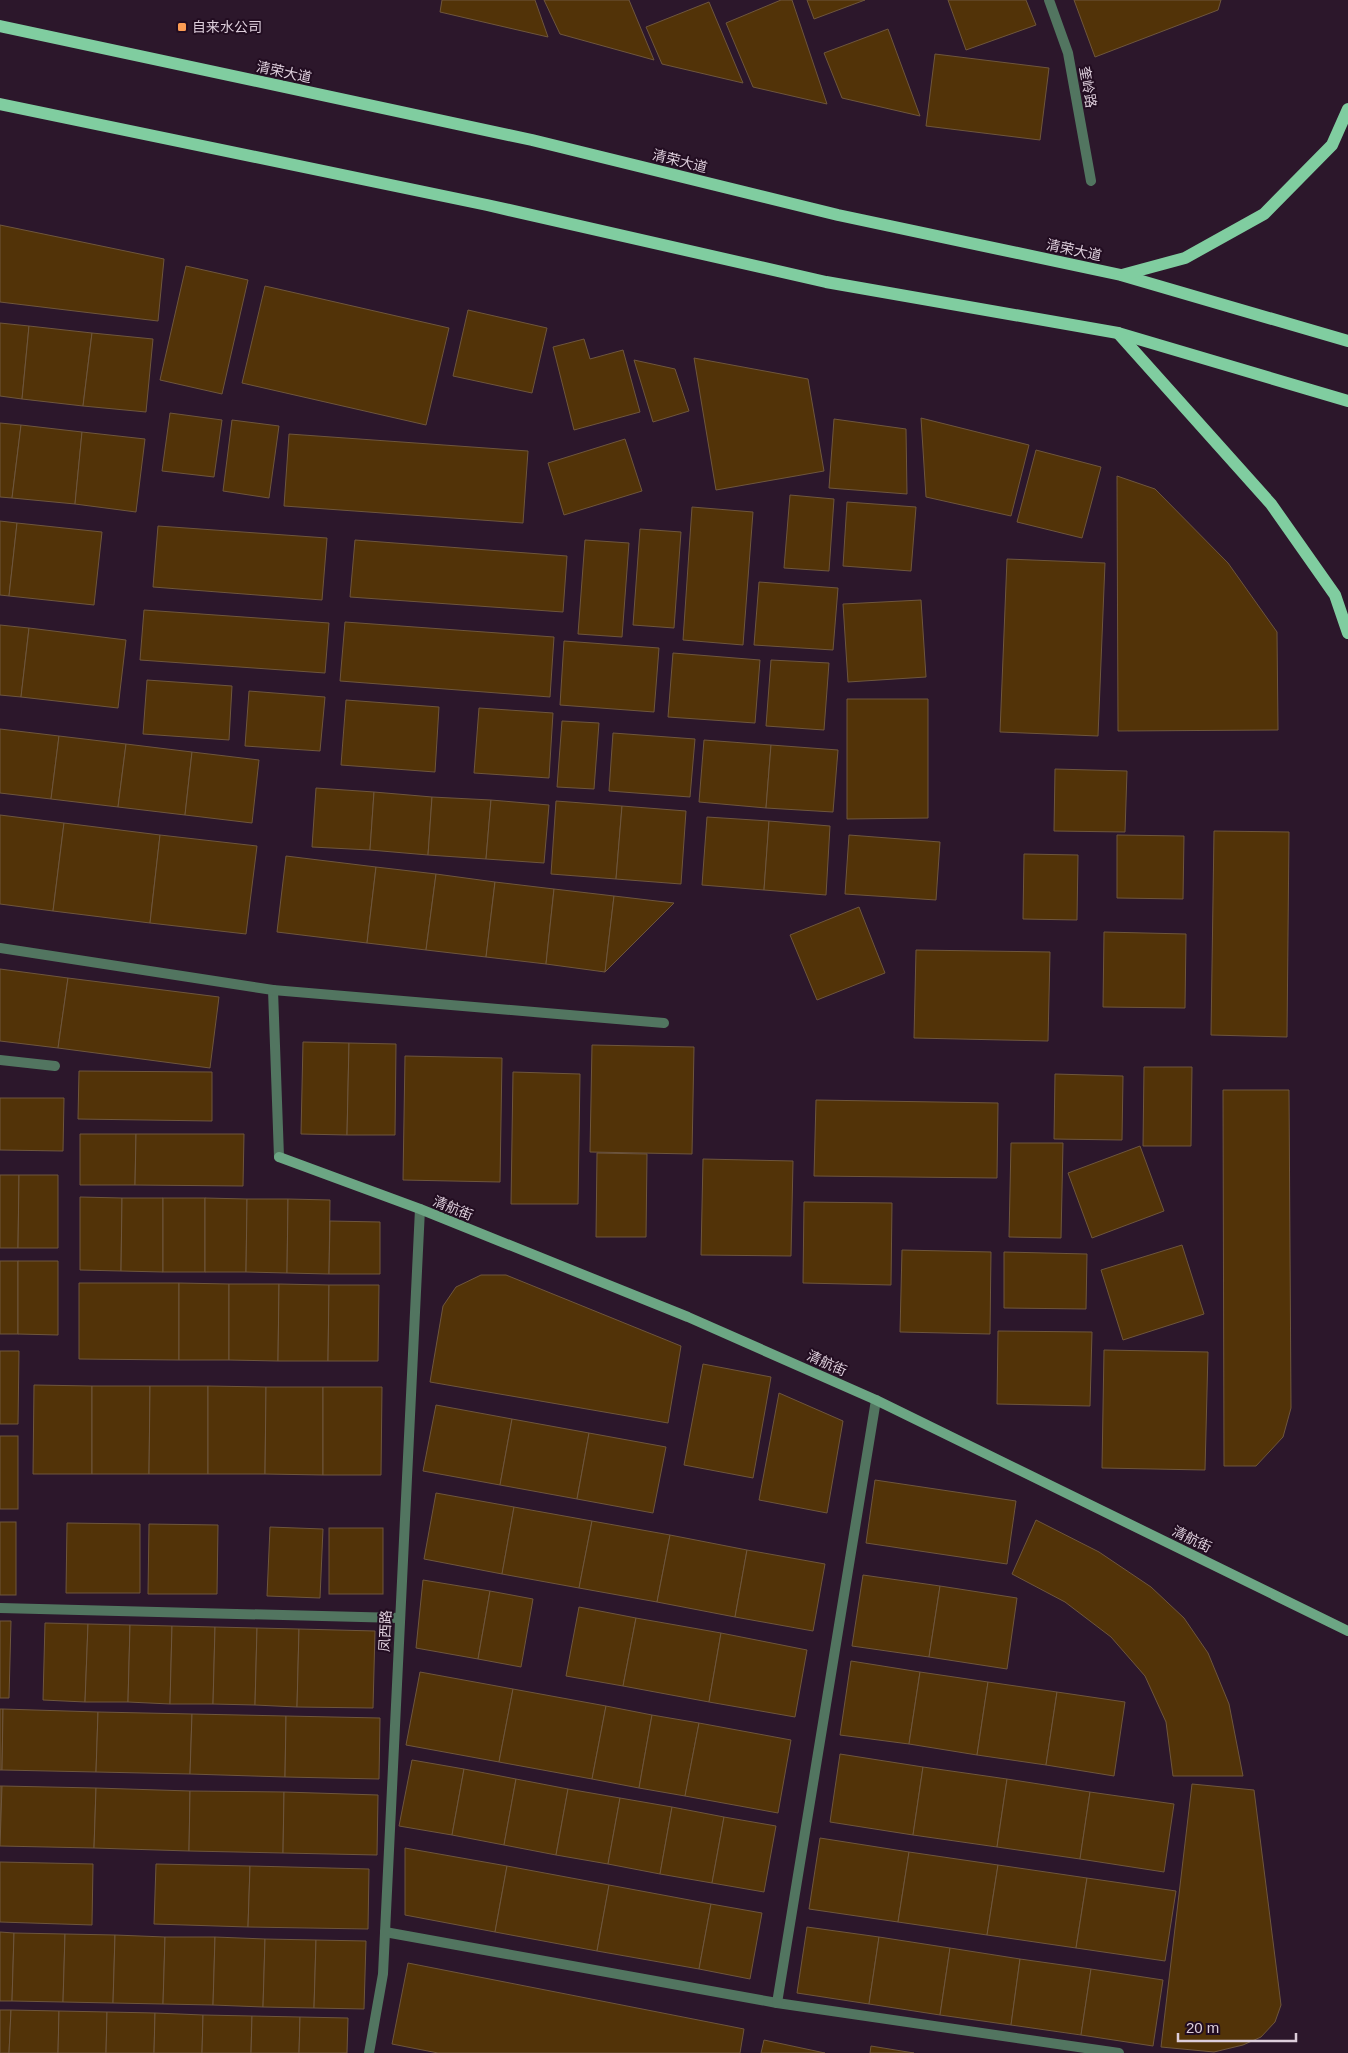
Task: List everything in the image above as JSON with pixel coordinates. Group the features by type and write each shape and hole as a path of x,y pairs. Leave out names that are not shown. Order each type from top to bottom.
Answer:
{"main road":[{"name":"清荣大道","path":"0,26 532,140 838,216 1121,275 1348,341"},
{"path":"0,104 487,205 826,282 1118,333 1348,401"},
{"path":"1121,275 1185,258 1264,214 1332,145 1348,109"},
{"path":"1118,333 1271,504 1335,595 1348,633"}],"street":[{"name":"奎岭路","path":"1049,0 1068,52 1091,181"},
{"path":"0,948 273,990 664,1023"},
{"name":"清航街","path":"273,990 279,1157 420,1210 688,1317 876,1400 1348,1631"},
{"path":"0,1060 55,1066"},
{"name":"凤西路","path":"369,2053 383,1974 420,1210"},
{"path":"777,2003 876,1400"},
{"path":"0,1608 400,1618"},
{"path":"384,1932 777,2003 1119,2053"}],"building":[{"path":"442,0 535,0 548,37 440,12"},
{"path":"544,0 629,0 654,60 560,34"},
{"path":"781,0 792,0 827,104 753,87 726,23"},
{"path":"807,0 865,0 814,19"},
{"path":"948,0 1026,0 1036,25 966,50"},
{"path":"1074,0 1221,0 1218,10 1095,57"},
{"path":"709,2 743,83 662,64 646,27"},
{"path":"888,29 920,116 842,98 824,53"},
{"path":"935,54 1049,68 1040,140 926,126"},
{"path":"0,225 164,259 158,321 0,302"},
{"path":"186,266 248,280 222,394 160,380"},
{"path":"265,286 449,328 426,425 242,383"},
{"path":"468,310 547,328 532,393 453,376"},
{"path":"0,323 29,326 22,399 0,396"},
{"path":"29,326 92,333 83,406 22,399"},
{"path":"92,333 153,339 146,412 83,406"},
{"path":"584,339 590,359 623,350 640,412 574,430 553,347"},
{"path":"694,358 808,379 824,471 716,490"},
{"path":"634,360 675,369 689,411 653,422"},
{"path":"170,413 222,420 214,477 162,471"},
{"path":"921,418 1029,445 1011,516 926,497"},
{"path":"834,419 906,429 907,494 829,488"},
{"path":"232,420 279,426 269,498 223,491"},
{"path":"0,423 21,425 12,498 0,497"},
{"path":"21,425 82,432 75,504 12,498"},
{"path":"82,432 145,439 136,512 75,504"},
{"path":"289,434 528,451 523,523 284,506"},
{"path":"625,439 642,491 564,515 548,463"},
{"path":"1036,450 1101,467 1082,538 1017,522"},
{"path":"1117,476 1155,489 1228,563 1277,632 1278,730 1118,731"},
{"path":"790,495 834,499 829,571 784,568"},
{"path":"847,502 916,507 911,571 843,566"},
{"path":"692,507 753,512 743,645 683,640"},
{"path":"0,521 17,523 9,596 0,595"},
{"path":"17,523 102,532 94,605 9,596"},
{"path":"158,526 327,538 322,600 153,587"},
{"path":"640,529 681,532 674,628 633,625"},
{"path":"355,540 567,556 563,612 350,597"},
{"path":"585,540 629,543 622,637 578,634"},
{"path":"1007,559 1105,563 1098,736 1000,732"},
{"path":"759,582 838,588 833,650 754,645"},
{"path":"921,600 926,677 848,682 843,604"},
{"path":"144,610 329,623 325,673 140,660"},
{"path":"345,622 554,637 550,697 340,681"},
{"path":"0,625 29,628 21,697 0,695"},
{"path":"29,628 126,640 118,708 21,697"},
{"path":"564,641 659,648 654,712 560,705"},
{"path":"673,653 760,660 755,723 668,717"},
{"path":"771,660 829,663 824,730 766,726"},
{"path":"147,680 232,686 229,740 143,734"},
{"path":"249,691 325,697 320,751 245,746"},
{"path":"847,699 928,699 928,818 847,819"},
{"path":"346,700 439,707 435,772 341,765"},
{"path":"479,708 553,713 549,778 474,773"},
{"path":"562,721 599,723 594,789 557,787"},
{"path":"0,729 59,736 51,799 0,793"},
{"path":"613,733 695,739 690,797 609,791"},
{"path":"59,736 126,744 118,807 51,799"},
{"path":"704,740 771,745 766,808 699,802"},
{"path":"126,744 192,752 185,815 118,807"},
{"path":"771,745 838,750 833,812 766,808"},
{"path":"192,752 259,760 252,823 185,815"},
{"path":"1055,769 1127,771 1125,832 1054,831"},
{"path":"316,788 374,792 370,850 312,847"},
{"path":"374,792 432,797 428,855 370,850"},
{"path":"432,797 491,800 486,859 428,855"},
{"path":"491,800 549,805 544,863 486,859"},
{"path":"556,801 622,806 616,879 551,874"},
{"path":"622,806 686,811 681,884 616,879"},
{"path":"0,815 64,823 53,911 0,904"},
{"path":"707,817 769,821 764,890 702,885"},
{"path":"769,821 830,826 826,895 764,890"},
{"path":"64,823 160,835 150,923 53,911"},
{"path":"1214,831 1289,832 1287,1037 1211,1035"},
{"path":"160,835 257,846 246,934 150,923"},
{"path":"849,835 940,842 936,900 845,894"},
{"path":"1117,835 1184,836 1183,899 1117,898"},
{"path":"1024,854 1078,855 1077,920 1023,919"},
{"path":"286,856 376,867 367,943 277,932"},
{"path":"376,867 436,874 426,950 367,943"},
{"path":"436,874 495,882 486,957 426,950"},
{"path":"495,882 554,889 546,964 486,957"},
{"path":"554,889 614,896 605,972 546,964"},
{"path":"614,896 674,903 605,972"},
{"path":"859,907 885,973 817,1000 790,935"},
{"path":"1104,932 1186,934 1185,1008 1103,1007"},
{"path":"916,950 1050,952 1048,1041 914,1038"},
{"path":"0,969 68,978 58,1048 0,1041"},
{"path":"68,978 219,997 210,1068 58,1048"},
{"path":"303,1042 349,1043 347,1135 301,1134"},
{"path":"349,1043 396,1044 395,1135 347,1135"},
{"path":"592,1045 694,1047 692,1154 590,1152"},
{"path":"405,1056 502,1058 500,1182 403,1180"},
{"path":"1144,1067 1192,1067 1191,1146 1143,1146"},
{"path":"79,1071 212,1072 212,1121 78,1119"},
{"path":"513,1072 580,1074 578,1204 511,1204"},
{"path":"1055,1074 1123,1076 1122,1140 1054,1139"},
{"path":"1223,1090 1289,1090 1291,1408 1283,1437 1256,1466 1224,1466"},
{"path":"0,1098 64,1098 63,1151 0,1150"},
{"path":"816,1100 998,1103 997,1178 814,1176"},
{"path":"80,1134 136,1134 135,1185 80,1185"},
{"path":"136,1134 244,1134 243,1186 135,1185"},
{"path":"1011,1143 1063,1143 1061,1238 1009,1237"},
{"path":"1140,1146 1164,1211 1092,1238 1068,1173"},
{"path":"597,1153 647,1154 646,1237 596,1237"},
{"path":"703,1159 793,1161 791,1256 701,1255"},
{"path":"0,1175 19,1175 18,1248 0,1248"},
{"path":"19,1175 58,1175 58,1248 18,1248"},
{"path":"80,1197 122,1198 121,1271 80,1270"},
{"path":"122,1198 163,1198 163,1272 121,1271"},
{"path":"163,1198 205,1198 205,1272 163,1272"},
{"path":"205,1198 247,1199 246,1272 205,1272"},
{"path":"247,1199 288,1199 287,1273 246,1272"},
{"path":"288,1199 330,1200 329,1274 287,1273"},
{"path":"804,1202 892,1203 891,1285 803,1283"},
{"path":"330,1221 380,1222 380,1274 329,1274"},
{"path":"1182,1245 1204,1314 1123,1340 1101,1270"},
{"path":"902,1250 991,1252 990,1334 900,1332"},
{"path":"1004,1252 1087,1254 1086,1309 1004,1308"},
{"path":"0,1261 18,1261 18,1334 0,1334"},
{"path":"18,1261 58,1261 58,1335 18,1334"},
{"path":"481,1275 506,1275 681,1346 668,1423 430,1382 443,1306 456,1287"},
{"path":"79,1283 179,1283 179,1360 79,1359"},
{"path":"179,1283 229,1284 229,1360 179,1360"},
{"path":"229,1284 279,1284 278,1361 229,1360"},
{"path":"279,1284 329,1285 328,1361 278,1361"},
{"path":"329,1285 379,1285 378,1361 328,1361"},
{"path":"998,1331 1092,1332 1090,1406 997,1404"},
{"path":"1104,1350 1208,1352 1205,1470 1102,1468"},
{"path":"0,1351 19,1351 18,1424 0,1424"},
{"path":"703,1364 771,1377 753,1478 684,1465"},
{"path":"34,1385 92,1386 92,1474 33,1474"},
{"path":"92,1386 150,1386 149,1474 92,1474"},
{"path":"150,1386 208,1386 208,1474 149,1474"},
{"path":"208,1386 266,1387 265,1474 208,1474"},
{"path":"266,1387 323,1387 323,1475 265,1474"},
{"path":"323,1387 382,1387 381,1475 323,1475"},
{"path":"779,1393 843,1421 827,1513 759,1500"},
{"path":"436,1405 512,1419 500,1485 423,1471"},
{"path":"512,1419 589,1433 577,1499 500,1485"},
{"path":"589,1433 666,1447 653,1513 577,1499"},
{"path":"0,1436 18,1436 18,1509 0,1509"},
{"path":"875,1480 1016,1501 1007,1564 866,1543"},
{"path":"436,1493 514,1507 502,1574 424,1559"},
{"path":"514,1507 592,1521 579,1588 502,1574"},
{"path":"1036,1520 1099,1552 1151,1587 1184,1618 1208,1653 1229,1704 1243,1776 1173,1776 1166,1722 1145,1676 1111,1637 1065,1602 1012,1574"},
{"path":"592,1521 670,1535 657,1602 579,1588"},
{"path":"0,1522 16,1522 16,1595 0,1595"},
{"path":"67,1523 140,1524 140,1593 66,1593"},
{"path":"149,1524 218,1525 217,1594 148,1594"},
{"path":"270,1527 323,1529 320,1598 267,1596"},
{"path":"329,1528 383,1528 383,1594 329,1594"},
{"path":"670,1535 747,1550 735,1617 657,1602"},
{"path":"747,1550 825,1564 813,1631 735,1617"},
{"path":"863,1575 940,1586 929,1657 852,1646"},
{"path":"423,1580 490,1591 478,1659 416,1648"},
{"path":"940,1586 1017,1598 1007,1669 929,1657"},
{"path":"490,1591 533,1599 521,1667 478,1659"},
{"path":"579,1607 636,1618 623,1686 566,1676"},
{"path":"636,1618 721,1633 709,1702 623,1686"},
{"path":"0,1621 11,1621 9,1698 0,1698"},
{"path":"45,1623 88,1624 85,1702 43,1700"},
{"path":"88,1624 130,1625 128,1702 85,1702"},
{"path":"130,1625 172,1626 170,1704 128,1702"},
{"path":"172,1626 215,1627 213,1704 170,1704"},
{"path":"215,1627 257,1628 255,1705 213,1704"},
{"path":"257,1628 299,1629 297,1707 255,1705"},
{"path":"299,1629 375,1631 373,1708 297,1707"},
{"path":"721,1633 807,1650 795,1717 709,1702"},
{"path":"851,1661 920,1672 909,1744 840,1735"},
{"path":"420,1672 513,1689 499,1762 406,1745"},
{"path":"920,1672 988,1682 977,1755 909,1744"},
{"path":"988,1682 1057,1692 1046,1765 977,1755"},
{"path":"513,1689 606,1706 592,1779 499,1762"},
{"path":"1057,1692 1125,1702 1114,1776 1046,1765"},
{"path":"606,1706 652,1715 639,1788 592,1779"},
{"path":"0,1709 3,1709 2,1770 0,1770"},
{"path":"3,1709 98,1712 96,1772 2,1770"},
{"path":"98,1712 192,1714 190,1774 96,1772"},
{"path":"192,1714 286,1716 285,1777 190,1774"},
{"path":"652,1715 699,1723 685,1796 639,1788"},
{"path":"286,1716 380,1718 379,1779 285,1777"},
{"path":"699,1723 791,1740 778,1813 685,1796"},
{"path":"840,1754 923,1767 913,1835 830,1822"},
{"path":"412,1760 464,1769 452,1835 399,1826"},
{"path":"923,1767 1007,1779 997,1847 913,1835"},
{"path":"464,1769 516,1779 504,1845 452,1835"},
{"path":"516,1779 568,1789 556,1855 504,1845"},
{"path":"1007,1779 1090,1792 1080,1859 997,1847"},
{"path":"1192,1784 1254,1790 1281,2005 1275,2022 1261,2037 1243,2045 1214,2052 1161,2047"},
{"path":"0,1786 2,1786 0,1844"},
{"path":"2,1786 96,1788 94,1848 0,1846"},
{"path":"96,1788 190,1791 189,1851 94,1848"},
{"path":"568,1789 620,1798 608,1864 556,1855"},
{"path":"190,1791 284,1792 283,1853 189,1851"},
{"path":"284,1792 378,1795 377,1855 283,1853"},
{"path":"1090,1792 1174,1804 1164,1872 1080,1859"},
{"path":"620,1798 672,1807 660,1874 608,1864"},
{"path":"672,1807 724,1817 712,1883 660,1874"},
{"path":"724,1817 776,1826 764,1892 712,1883"},
{"path":"820,1838 909,1852 898,1922 809,1909"},
{"path":"405,1848 507,1866 495,1932 405,1915"},
{"path":"909,1852 998,1865 987,1935 898,1922"},
{"path":"0,1862 93,1864 92,1925 0,1922"},
{"path":"156,1864 250,1866 248,1927 154,1924"},
{"path":"998,1865 1087,1878 1076,1948 987,1935"},
{"path":"250,1866 369,1869 368,1929 248,1927"},
{"path":"507,1866 609,1885 597,1951 495,1932"},
{"path":"1087,1878 1176,1891 1165,1961 1076,1948"},
{"path":"609,1885 711,1904 699,1969 597,1951"},
{"path":"711,1904 762,1913 750,1979 699,1969"},
{"path":"807,1927 879,1937 869,2004 797,1993"},
{"path":"0,1932 14,1933 12,2001 0,2001"},
{"path":"14,1933 65,1934 63,2002 12,2001"},
{"path":"65,1934 115,1935 113,2003 63,2002"},
{"path":"115,1935 165,1937 163,2004 113,2003"},
{"path":"165,1937 215,1937 213,2005 163,2004"},
{"path":"215,1937 265,1939 263,2007 213,2005"},
{"path":"879,1937 950,1948 940,2015 869,2004"},
{"path":"265,1939 316,1940 314,2008 263,2007"},
{"path":"316,1940 366,1941 364,2009 314,2008"},
{"path":"950,1948 1020,1959 1011,2025 940,2015"},
{"path":"1020,1959 1091,1969 1081,2035 1011,2025"},
{"path":"408,1963 744,2029 740,2053 438,2053 392,2044"},
{"path":"1091,1969 1163,1980 1153,2046 1081,2035"},
{"path":"0,2010 11,2010 9,2053 0,2053"},
{"path":"11,2010 59,2011 58,2053 9,2053"},
{"path":"59,2011 107,2012 106,2053 58,2053"},
{"path":"107,2012 155,2013 154,2053 106,2053"},
{"path":"155,2013 203,2015 202,2053 154,2053"},
{"path":"203,2015 252,2016 251,2053 202,2053"},
{"path":"252,2016 300,2017 299,2053 251,2053"},
{"path":"300,2017 348,2018 347,2053 299,2053"},
{"path":"764,2040 825,2053 761,2053"},
{"path":"871,2046 914,2053 870,2053"}],"place":[{"name":"自来水公司","path":"182,27"}]}
